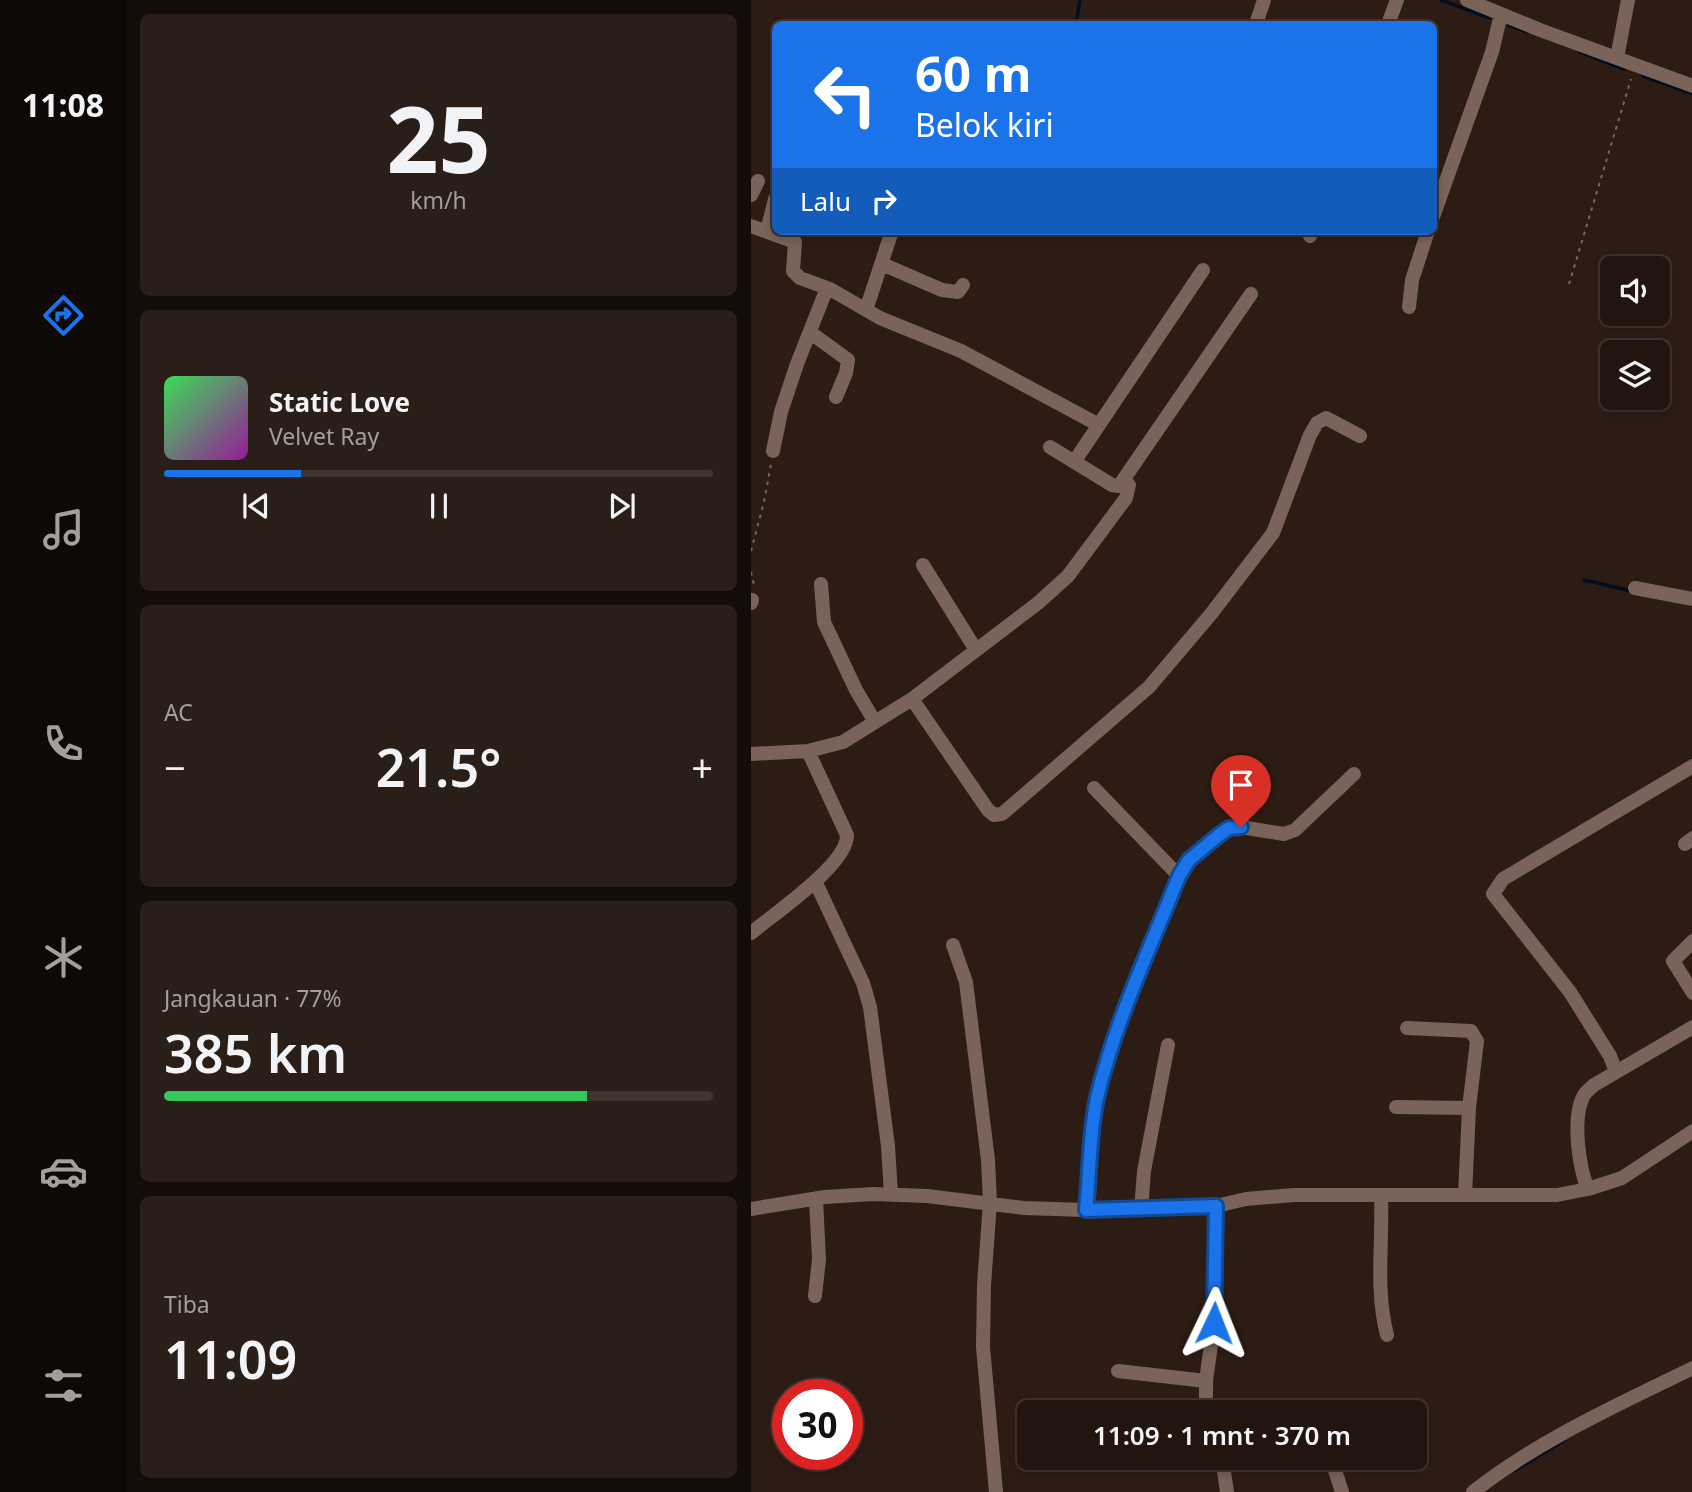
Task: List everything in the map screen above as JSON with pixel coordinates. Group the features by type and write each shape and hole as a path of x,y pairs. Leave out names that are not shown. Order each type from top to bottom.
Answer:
{"street":[{"path":"1257,21 1264,0"},
{"path":"1389,21 1397,0"},
{"path":"1467,0 1692,86"},
{"path":"1617,58 1628,0"},
{"path":"1437,205 1492,52 1501,14"},
{"path":"751,195 758,181"},
{"path":"767,231 772,211"},
{"path":"751,226 772,233"},
{"path":"777,235 795,242 793,271 800,278 827,288 865,310 961,351 1099,425"},
{"path":"865,310 891,235"},
{"path":"1409,307 1412,280 1427,235"},
{"path":"882,264 942,290 958,292 963,285"},
{"path":"1074,462 1203,270"},
{"path":"773,452 781,412 827,288"},
{"path":"1050,447 1117,486 1125,480 1251,294"},
{"path":"811,333 848,360 846,373 836,397"},
{"path":"912,699 988,810 994,815 1002,814 1149,687 1211,614 1273,533 1299,461 1317,423 1326,418 1334,420 1360,436"},
{"path":"751,754 808,751 843,742 912,699 1038,603 1068,576 1126,498 1128,485 1125,480"},
{"path":"923,565 976,650"},
{"path":"821,584 824,622 856,690 875,722"},
{"path":"1635,588 1692,599"},
{"path":"751,933 815,881 839,859 845,848 847,835 808,751"},
{"path":"1616,1072 1610,1056 1570,992 1493,894 1503,879 1692,766"},
{"path":"1086,1210 1091,1136 1097,1098 1129,998 1179,876 1189,860 1229,828 1241,827 1284,834 1295,830 1354,774"},
{"path":"1094,788 1179,876"},
{"path":"815,881 854,965 870,1007 892,1194"},
{"path":"1692,941 1673,961 1692,993"},
{"path":"953,945 966,982 983,1108 990,1202 983,1347 996,1492"},
{"path":"1588,1189 1582,1174 1578,1138 1580,1105 1584,1095 1594,1085 1692,1027"},
{"path":"1407,1028 1471,1031 1475,1035 1477,1041 1469,1108 1465,1195"},
{"path":"1141,1210 1144,1171 1168,1045"},
{"path":"1396,1107 1469,1108"},
{"path":"751,1209 816,1199 892,1194 990,1202 1024,1208 1086,1210 1216,1206 1246,1199 1294,1195 1557,1195 1588,1189 1621,1178 1692,1131"},
{"path":"1381,1196 1379,1291 1387,1335"},
{"path":"815,1296 819,1280 816,1199"},
{"path":"1206,1400 1214,1323 1216,1206"},
{"path":"1473,1492 1497,1473 1544,1444 1692,1368"},
{"path":"1118,1371 1206,1381"},
{"path":"1224,1470 1227,1492"},
{"path":"1335,1470 1342,1492"}],"path":[{"path":"1569,284 1635,65"},
{"path":"751,551 773,452"},
{"path":"751,572 754,587 751,602"}],"waterway":[{"path":"1076,21 1080,0"},
{"path":"1441,0 1490,18"},
{"path":"1509,25 1527,32"},
{"path":"1580,52 1624,69"},
{"path":"1643,76 1693,94"},
{"path":"1584,580 1632,591"},
{"path":"1514,1471 1565,1440"}],"route":[{"path":"1214,1323 1216,1206 1086,1210 1091,1136 1097,1098 1129,998 1179,876 1189,860 1229,828 1241,827"}]}
